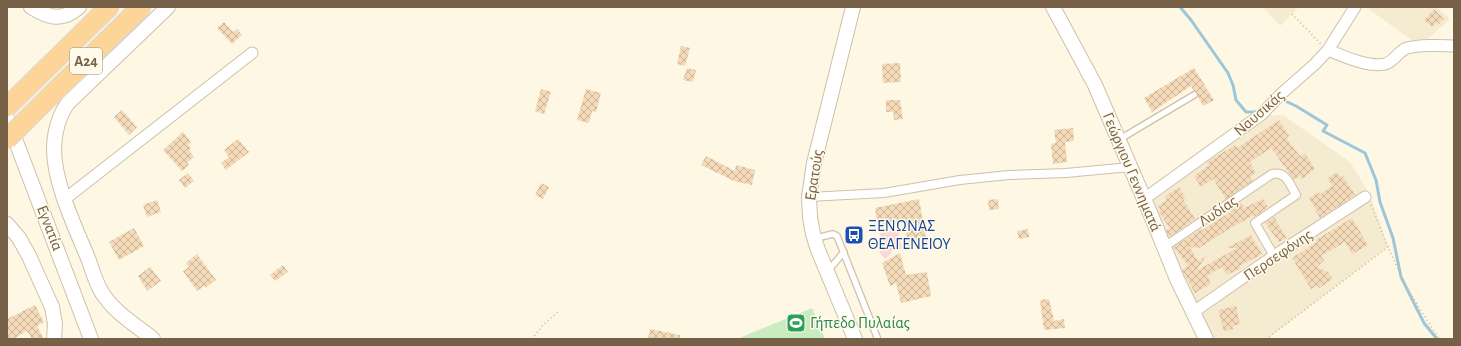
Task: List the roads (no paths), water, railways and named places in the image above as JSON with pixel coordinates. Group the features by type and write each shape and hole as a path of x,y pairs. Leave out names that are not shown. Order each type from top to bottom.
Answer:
{"highway":[{"name":"Α24","path":"7,107 109,7"},
{"name":"Α24","path":"7,139 141,7"}],"street":[{"path":"31,7 41,14 55,18 66,16 79,7"},
{"path":"153,339 117,310 104,296 96,281 59,184 54,149 56,132 62,111 68,103 168,7"},
{"name":"Ερατούς","path":"853,7 814,164 809,197 811,225 814,239 855,339"},
{"name":"Γεώργιου Γεννηματά","path":"1053,7 1095,84 1177,280 1206,339"},
{"name":"Ναυσικάς","path":"1144,199 1262,114 1328,50 1355,7"},
{"path":"1328,50 1365,63 1385,64 1395,59 1399,52 1407,48 1454,46"},
{"path":"65,199 252,53"},
{"name":"Εγνατία","path":"7,118 91,339"},
{"path":"809,197 884,193 960,180 1009,175 1066,173 1130,167"},
{"name":"Λυδίας","path":"1164,247 1272,174 1279,173 1286,176 1296,194 1255,223 1274,256"},
{"name":"Περσεφόνης","path":"1192,313 1274,256 1365,197"},
{"path":"7,224 19,238 29,256 52,307 55,324 54,339"}],"lane":[{"path":"1119,139 1194,95"},
{"path":"814,239 836,234 877,337"},
{"path":"827,272 844,252"}],"waterway":[{"path":"1180,7 1191,20 1228,73 1233,85 1236,100 1246,112 1258,111"},
{"path":"1281,99 1296,106 1327,125 1323,131 1365,153 1376,180 1380,202 1393,238 1401,277 1424,323 1437,339"}],"place":[{"name":"ΞΕΝΩΝΑΣ ΘΕΑΓΕΝΕΙΟΥ","path":"854,235"},
{"name":"Γήπεδο Πυλαίας","path":"796,323"}]}
